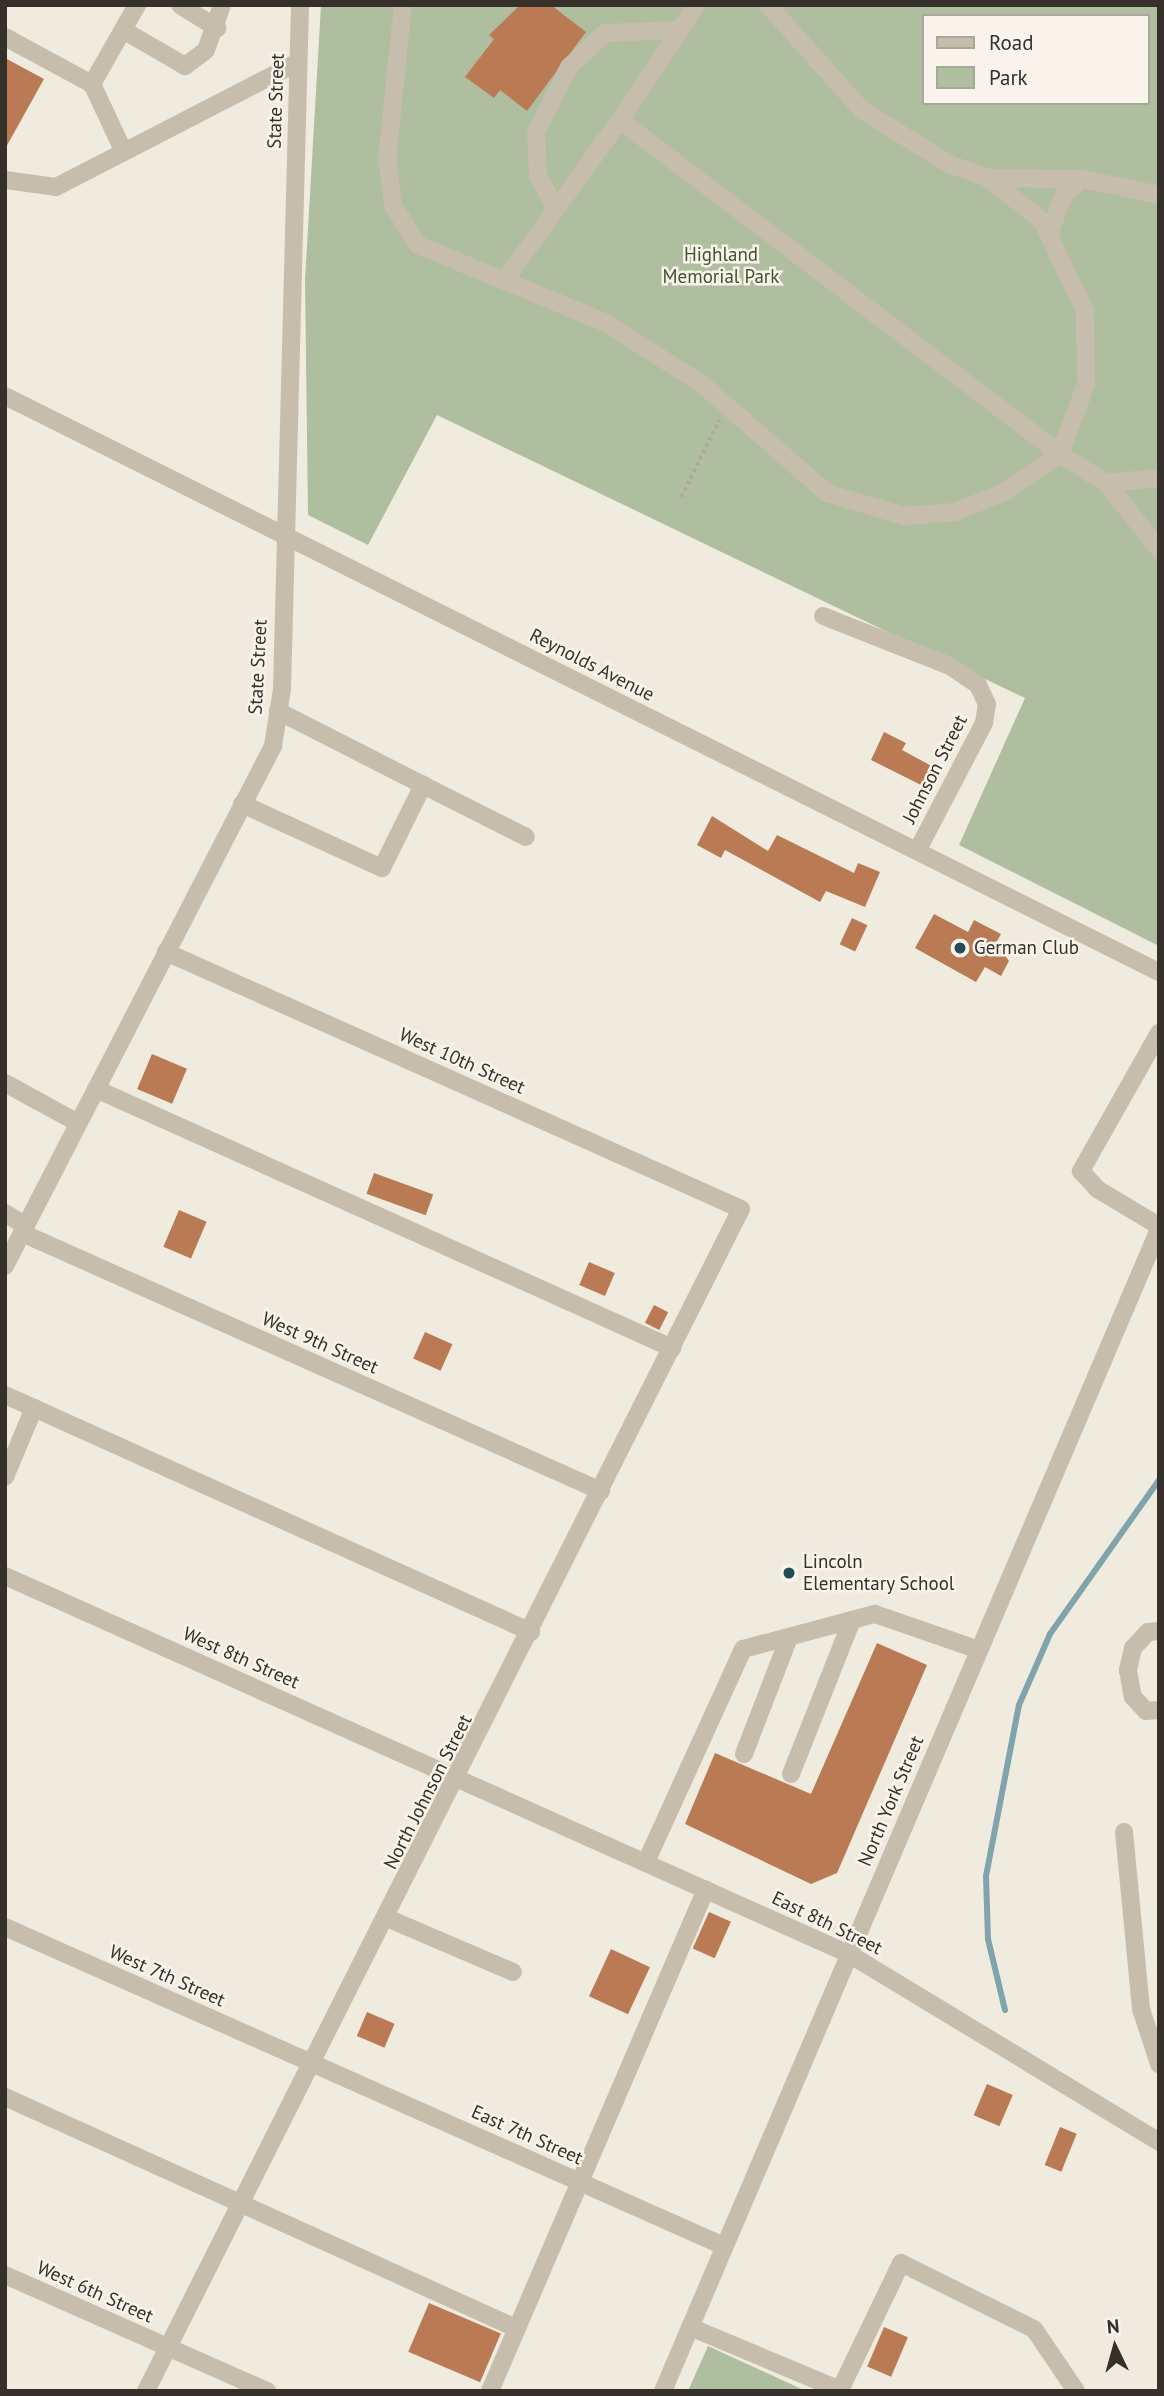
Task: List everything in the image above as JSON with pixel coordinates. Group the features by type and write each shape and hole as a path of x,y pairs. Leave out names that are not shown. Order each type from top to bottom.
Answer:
{"street":[{"path":"92,84 137,5"},
{"path":"180,5 217,27"},
{"path":"122,30 184,66 206,50 217,27 222,5"},
{"name":"State Street","path":"5,1266 18,1231 96,1089 273,746 278,711 300,5"},
{"path":"402,5 388,120 393,205 426,250 604,322 726,406 827,493 904,516 982,504 1060,454 1086,384 1088,328 1050,232 988,178 929,155 862,110 768,5"},
{"path":"505,280 620,120 696,5"},
{"path":"555,207 538,176 536,133 561,78 606,33 680,30"},
{"path":"5,37 92,84 122,148"},
{"path":"5,180 56,187 122,148 298,62"},
{"path":"620,120 1060,454 1106,483 1159,549"},
{"path":"988,178 1082,179 1159,195"},
{"path":"1050,232 1065,194 1082,179"},
{"name":"Reynolds Avenue","path":"5,397 1159,972"},
{"path":"1106,483 1159,478"},
{"name":"Johnson Street","path":"823,616 950,666 978,685 987,704 984,723 917,851"},
{"path":"278,711 526,837"},
{"path":"242,804 382,868 423,785"},
{"name":"West 10th Street","path":"166,951 741,1209"},
{"path":"1159,1033 1081,1171 1097,1189 1159,1227"},
{"path":"5,1083 78,1123"},
{"path":"96,1089 672,1348"},
{"name":"North Johnson Street","path":"146,2391 459,1777 741,1209"},
{"name":"West 9th Street","path":"5,1213 18,1231 601,1491"},
{"name":"North York Street","path":"663,2391 1159,1227"},
{"path":"5,1395 531,1632"},
{"path":"5,1476 34,1408"},
{"name":"West 8th Street","path":"5,1576 459,1777"},
{"path":"646,1862 743,1649 788,1640 875,1614 979,1650"},
{"path":"791,1774 852,1620"},
{"path":"1159,1631 1148,1632 1133,1648 1128,1670 1133,1697 1146,1711 1159,1710"},
{"path":"744,1754 788,1640"},
{"name":"East 8th Street","path":"459,1777 849,1954 1159,2142"},
{"path":"1124,1832 1141,2009 1159,2064"},
{"path":"490,2391 706,1889"},
{"path":"387,1918 513,1972"},
{"name":"West 7th Street","path":"5,1927 312,2064"},
{"name":"East 7th Street","path":"312,2064 724,2246"},
{"path":"5,2097 516,2328"},
{"path":"690,2327 840,2390 901,2263 1034,2329 1076,2391"},
{"name":"West 6th Street","path":"5,2275 267,2391"}],"path":[{"path":"681,497 726,406"}],"green space":[{"name":"Highland Memorial Park","path":"321,5 1159,5 1159,946 959,845 1025,698 437,415 368,545 308,515 305,280"},
{"path":"708,2346 806,2391 688,2391"}],"building":[{"path":"520,5 551,5 586,32 527,111 500,90 494,98 465,77 494,39 489,35"},
{"path":"5,58 44,79 5,149"},
{"path":"884,732 906,743 902,750 939,770 929,789 871,760"},
{"path":"712,816 768,851 777,835 854,873 858,863 880,872 865,907 826,891 820,902 725,850 721,858 697,845"},
{"name":"German Club","path":"934,914 968,932 974,920 1001,934 996,943 1009,961 1001,976 985,967 976,982 915,948"},
{"path":"852,918 867,925 855,951 840,944"},
{"path":"152,1054 187,1069 172,1104 137,1089"},
{"path":"374,1173 433,1195 426,1215 366,1194"},
{"path":"179,1210 207,1222 191,1259 163,1247"},
{"path":"589,1262 615,1273 605,1296 579,1285"},
{"path":"654,1305 668,1312 659,1330 645,1323"},
{"path":"425,1332 452,1344 441,1371 413,1358"},
{"name":"Lincoln Elementary School","path":"877,1643 927,1665 837,1873 811,1884 685,1824 715,1753 811,1794"},
{"path":"709,1912 731,1922 715,1958 693,1949"},
{"path":"611,1949 650,1967 628,2014 589,1996"},
{"path":"367,2012 395,2024 384,2048 357,2036"},
{"path":"987,2084 1013,2095 999,2126 974,2115"},
{"path":"1060,2127 1077,2134 1061,2172 1045,2165"},
{"path":"429,2303 501,2333 480,2382 408,2352"},
{"path":"884,2327 908,2337 891,2377 867,2367"}],"waterway":[{"path":"1005,2010 988,1939 986,1876 1019,1705 1050,1634 1159,1480"}],"place":[{"name":"German Club","path":"960,948"},
{"name":"Lincoln Elementary School","path":"789,1573"}]}
